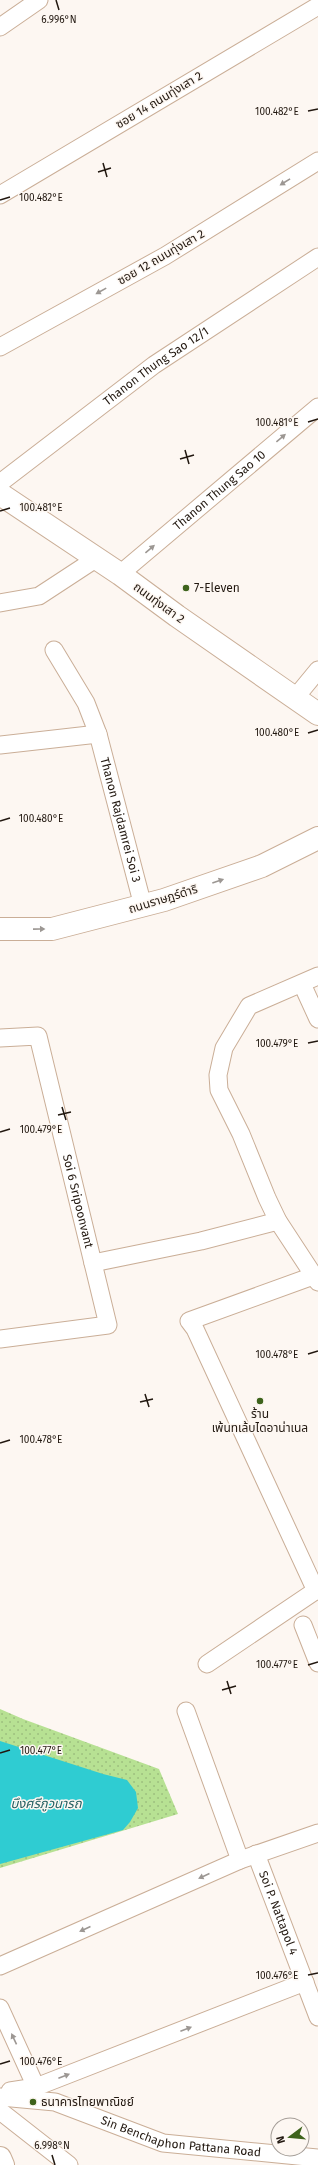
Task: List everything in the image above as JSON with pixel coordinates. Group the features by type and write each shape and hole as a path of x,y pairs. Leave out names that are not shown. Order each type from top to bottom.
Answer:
{"street":[{"path":"0,27 39,0"},
{"name":"ซอย 14 ถนนทุ่งเสา 2","path":"0,195 318,6"},
{"name":"ซอย 12 ถนนทุ่งเสา 2","path":"0,347 165,256 318,161"},
{"name":"Thanon Thung Sao 12/1","path":"0,483 154,364 318,257"},
{"name":"Thanon Thung Sao 10","path":"120,574 318,407"},
{"name":"ถนนทุ่งเสา 2","path":"0,494 97,558 177,616 318,714"},
{"path":"0,603 38,596 97,558"},
{"name":"Thanon Rajdamrei Soi 3","path":"54,650 86,703 98,734 143,906"},
{"path":"295,698 318,670"},
{"path":"0,745 98,734"},
{"name":"ถนนราษฎร์ดำริ","path":"0,929 52,929 143,906 262,866 318,838"},
{"path":"207,1664 317,1590 195,1330 189,1321 316,1279 278,1221 241,1134 219,1090 218,1075 224,1048 249,1006 318,976"},
{"path":"302,984 318,1019"},
{"name":"Soi 6 Sripoonvant","path":"0,1038 38,1036 93,1263"},
{"path":"0,1339 108,1325 93,1263 201,1241 278,1221"},
{"path":"303,1625 318,1663"},
{"path":"186,1711 240,1860"},
{"path":"0,1966 240,1860 318,1833"},
{"name":"Soi P. Nattapol 4","path":"256,1854 318,2017"},
{"path":"0,2093 36,2087 305,1982"},
{"path":"0,2008 36,2087"},
{"name":"Sin Benchaphon Pattana Road","path":"0,2097 55,2102 163,2144 318,2158"},
{"path":"0,2111 69,2165"},
{"path":"0,2158 3,2165"}],"green space":[{"name":"บึงศรีภูวนารถ","path":"0,1709 23,1719 159,1769 178,1814 0,1868"}],"water":[{"name":"บึงศรีภูวนารถ","path":"0,1741 103,1774 127,1780 136,1792 138,1808 130,1822 123,1830 0,1864"}],"place":[{"name":"7-Eleven","path":"186,588"},
{"name":"ร้าน เพ้นทเล้บไดอาน่าเนล","path":"260,1401"},
{"name":"ธนาคารไทยพาณิชย์","path":"33,2102"}]}
